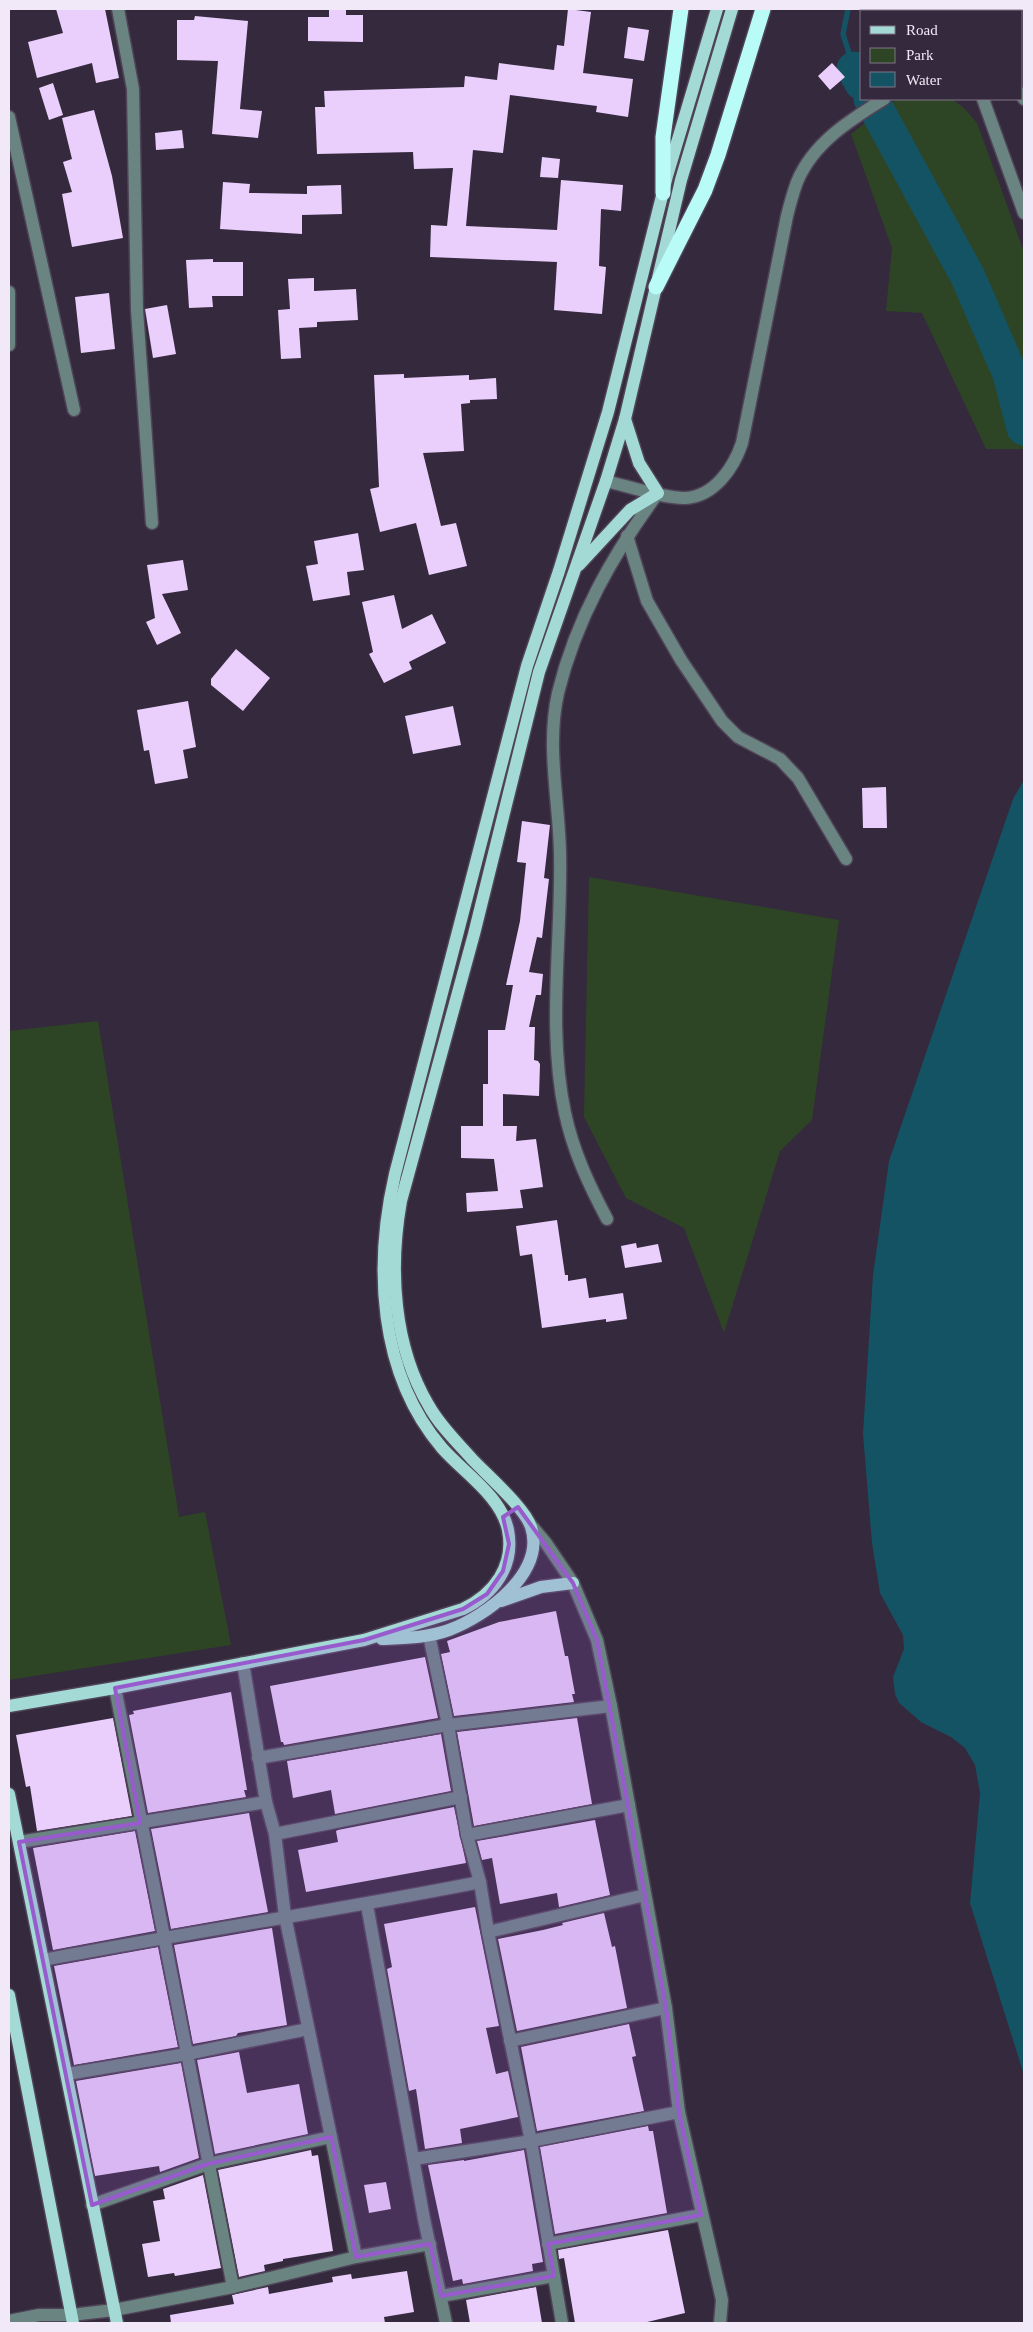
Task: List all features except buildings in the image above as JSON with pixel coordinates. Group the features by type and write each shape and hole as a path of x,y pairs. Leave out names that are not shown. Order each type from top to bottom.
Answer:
{"highway":[{"path":"663,193 663,138 681,9"},
{"path":"656,286 705,190 718,155 763,9"}],"main road":[{"path":"364,1640 463,1609 487,1594 504,1572 508,1558 508,1530 503,1516 488,1495 430,1432 408,1391 395,1355 388,1327 382,1265 384,1234 395,1174 527,666 559,571 608,412 663,193 717,9"},
{"path":"496,1603 522,1574 532,1556 534,1545 530,1524 518,1507 440,1424 419,1387 400,1322 396,1289 395,1246 401,1201 474,934 539,672 606,481 625,419 681,180 732,9"},
{"path":"575,568 630,510 658,493 639,463 625,419"},
{"path":"503,1516 518,1507"},
{"path":"9,1706 115,1688 364,1640 429,1635 464,1623 496,1603 541,1587 573,1583"},
{"path":"9,1794 117,2323"},
{"path":"9,1995 72,2319"}],"street":[{"path":"118,9 133,89 137,310 152,523"},
{"path":"606,481 687,498 702,493 714,485 732,465 742,442 787,216 798,180 812,156 831,136 851,119 882,100"},
{"path":"983,100 1024,213"},
{"path":"9,117 74,410"},
{"path":"9,300 9,345"},
{"path":"607,1219 582,1168 565,1114 560,1086 557,1058 560,852 552,747 553,718 574,640 599,583 627,536 658,493"},
{"path":"627,536 647,601 672,646 698,686 738,737 775,756 790,768 798,778 846,859"},
{"path":"530,1524 546,1543 573,1583 597,1640 611,1706 666,2008 679,2112 701,2215 722,2300 720,2323"},
{"path":"429,1635 448,1725 467,1835 480,1882 488,1932 531,2141 562,2323"},
{"path":"243,1663 266,1802 275,1834 285,1916 356,2257"},
{"path":"115,1688 162,1937 233,2287"},
{"path":"258,1758 448,1725 611,1706"},
{"path":"275,1834 461,1797"},
{"path":"19,1842 266,1802"},
{"path":"467,1835 629,1805"},
{"path":"43,1960 285,1916 367,1905 480,1882"},
{"path":"488,1932 645,1894"},
{"path":"367,1905 446,2323"},
{"path":"510,2042 666,2008"},
{"path":"67,2074 187,2054 308,2029"},
{"path":"414,2160 531,2141 679,2112"},
{"path":"92,2205 208,2164 331,2137"},
{"path":"548,2244 701,2215"},
{"path":"9,2321 39,2315 72,2319 233,2287 356,2257 430,2244"},
{"path":"441,2296 554,2276"}],"highlighted area":[{"path":"518,1507 573,1583 597,1640 666,2008 679,2112 701,2215 548,2244 554,2276 441,2296 430,2244 356,2257 331,2137 208,2164 92,2205 19,1842 140,1823 115,1688 364,1640 463,1609 487,1594 503,1571 509,1544 503,1517"}],"green space":[{"path":"897,100 953,100 964,108 977,123 1024,252 1024,449 986,449 922,313 886,311 892,248 851,134 892,102"},
{"path":"589,877 839,920 812,1120 780,1151 724,1333 684,1228 626,1198 584,1117"},
{"path":"98,1021 179,1517 205,1512 231,1645 9,1680 9,1031"}],"water":[{"path":"1024,780 1024,2075 970,1903 980,1793 975,1765 965,1748 951,1737 921,1722 899,1703 895,1694 893,1677 904,1649 903,1635 880,1593 872,1543 863,1434 873,1275 889,1161 1013,799"}],"waterway":[{"path":"848,9 843,34 854,69"},
{"path":"854,69 860,80"},
{"path":"872,100 968,277 1010,374 1024,428"}]}
